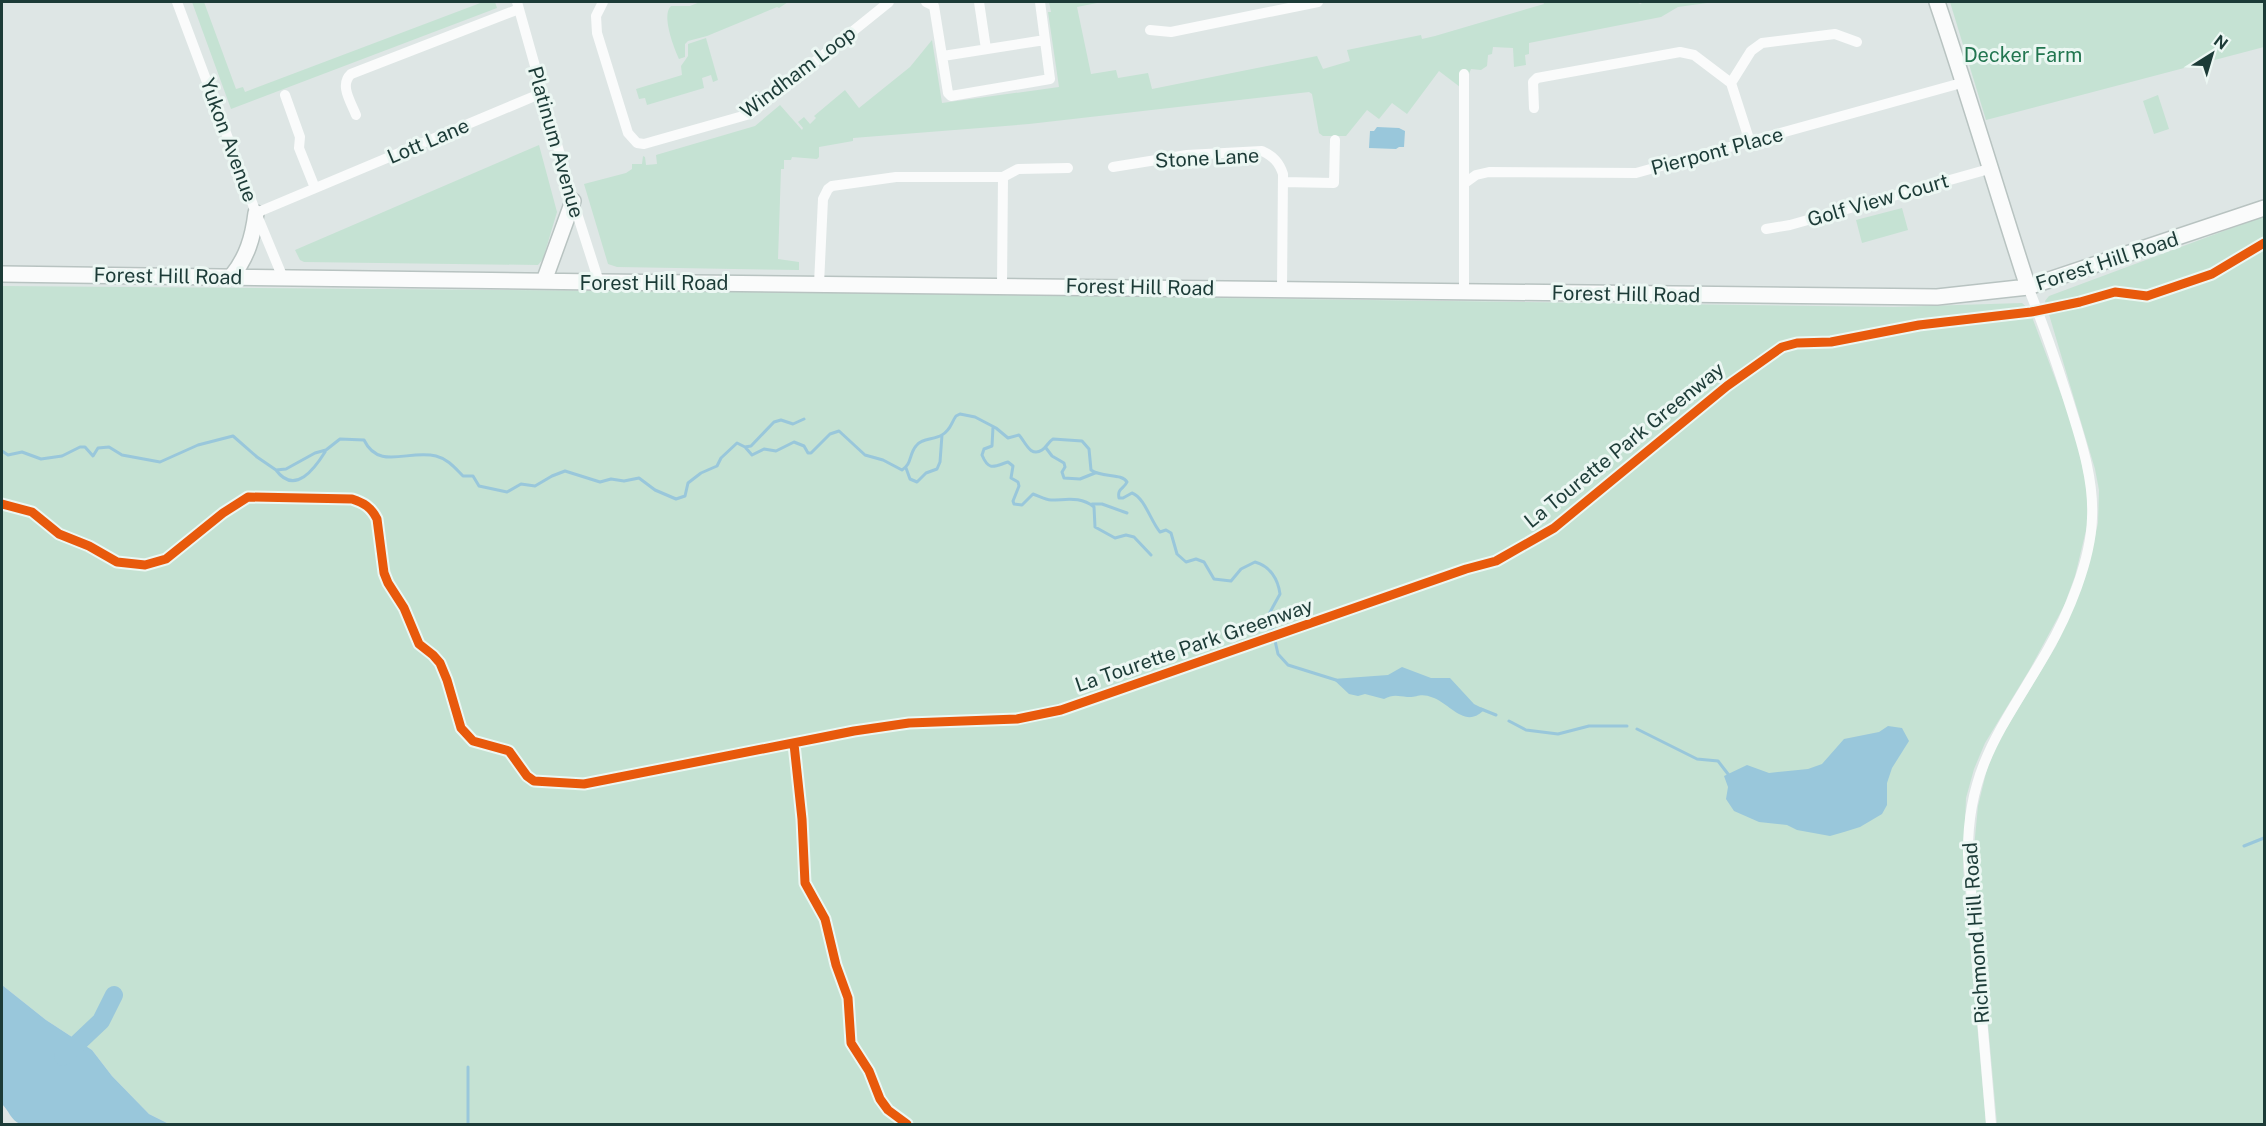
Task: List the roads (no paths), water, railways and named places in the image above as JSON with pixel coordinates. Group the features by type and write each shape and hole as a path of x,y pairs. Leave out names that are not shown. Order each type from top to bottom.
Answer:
{"street":[{"name":"Yukon Avenue","path":"177,2 256,213 283,278"},
{"name":"Windham Loop","path":"603,2 596,16 597,33 628,133 637,143 644,144 750,114 889,2"},
{"path":"926,2 934,7 949,96 1050,78 1040,2"},
{"path":"979,2 986,50"},
{"path":"1150,30 1171,32 1290,4 1318,2"},
{"name":"Richmond Hill Road","path":"1936,2 1965,82 1989,169 2078,432 2091,484 2092,521 2079,578 2059,628 1996,734 1978,774 1969,818 1968,854 1991,1125"},
{"path":"356,115 345,86 346,78 351,74 518,5"},
{"name":"Platinum Avenue","path":"518,5 598,282"},
{"path":"1731,83 1751,51 1762,43 1834,34 1857,42"},
{"path":"942,56 1045,40"},
{"path":"1534,108 1533,82 1537,78 1680,52 1690,53 1731,83 1750,142"},
{"path":"1464,74 1466,183 1464,292"},
{"name":"Pierpont Place","path":"1466,183 1476,175 1489,172 1636,173 1965,82"},
{"name":"Lott Lane","path":"256,213 542,93"},
{"path":"285,95 300,137 299,148 315,188"},
{"name":"Stone Lane","path":"1283,182 1334,183 1335,140"},
{"name":"Stone Lane","path":"1113,167 1187,155 1262,151 1270,154 1281,166 1283,182 1282,289"},
{"path":"819,284 824,199 828,189 832,186 896,177 1003,177 1018,169 1068,168"},
{"name":"Golf View Court","path":"1766,229 1790,225 1989,169"},
{"path":"1002,285 1003,177"},
{"path":"544,281 573,201"},
{"name":"Forest Hill Road","path":"2,274 1937,297 2028,287 2265,208"},
{"path":"231,277 240,266 248,249 254,232 256,213"}],"water":[{"path":"1377,127 1399,128 1405,131 1404,147 1369,148 1370,131 1374,131"},
{"path":"1402,667 1431,678 1450,678 1474,704 1484,709 1483,711 1476,716 1464,716 1440,701 1425,695 1393,696 1384,699 1365,694 1358,696 1349,694 1333,679 1388,675"},
{"path":"1888,726 1902,728 1909,741 1892,768 1887,783 1887,805 1882,814 1860,827 1830,836 1797,830 1787,825 1759,822 1734,811 1726,799 1728,787 1724,776 1747,765 1769,773 1808,769 1822,764 1844,739 1879,732"},
{"path":"2,985 46,1020 92,1050 112,1076 149,1114 169,1124 20,1124 14,1120 2,1104"}],"waterway":[{"path":"2,451 8,455 22,452 41,459 62,456 80,447 85,447 93,456 98,448 109,447 122,455 160,462 198,445 233,436 276,470 286,469 315,453 326,450 340,439 364,440 370,449 386,457 415,455 440,457 463,476 473,476 479,486 507,492 521,484 535,486 565,471 600,482 611,479 624,481 639,478 655,490 676,499 685,496 688,483 701,473 717,466 721,458 737,443 745,447 752,455 764,449 776,451 794,442 804,446 808,453 811,453 830,434 839,431 865,455 883,460 902,470 918,443 945,433 956,416 960,414 975,417 996,428 1008,438 1019,435 1028,448 1034,452 1042,450 1053,439 1082,441 1089,449 1091,470 1124,479 1127,482 1120,490 1119,498 1132,493 1137,496 1160,532 1166,530 1171,533 1177,554 1186,562 1196,559 1204,562 1214,579 1231,581 1241,569 1255,562 1265,567 1275,578 1280,594 1269,614 1278,654 1288,665 1336,680"},
{"path":"745,447 751,446 774,422 781,420 793,424 804,419"},
{"path":"993,427 992,446 984,449 982,455 990,466 1008,462 1013,466 1011,478 1018,482 1019,486 1014,504 1022,505 1033,494 1049,500 1084,501 1094,507 1095,527 1115,538 1126,535 1134,537 1151,555"},
{"path":"906,468 910,479 917,482 926,473 937,469 940,462 942,435"},
{"path":"1046,448 1052,456 1064,463 1065,467 1062,472 1064,478 1080,479 1095,473"},
{"path":"276,470 283,477 297,480 310,472 325,452"},
{"path":"1092,504 1102,504 1127,513"},
{"path":"1481,709 1496,715"},
{"path":"1509,721 1526,730 1558,734 1589,726 1627,726"},
{"path":"1637,729 1697,759 1718,761 1728,774"},
{"path":"2244,846 2264,838"},
{"path":"63,1057 101,1021 114,995"},
{"path":"468,1067 468,1124"}],"park label":[{"name":"Decker Farm","path":"2023,55"}]}
